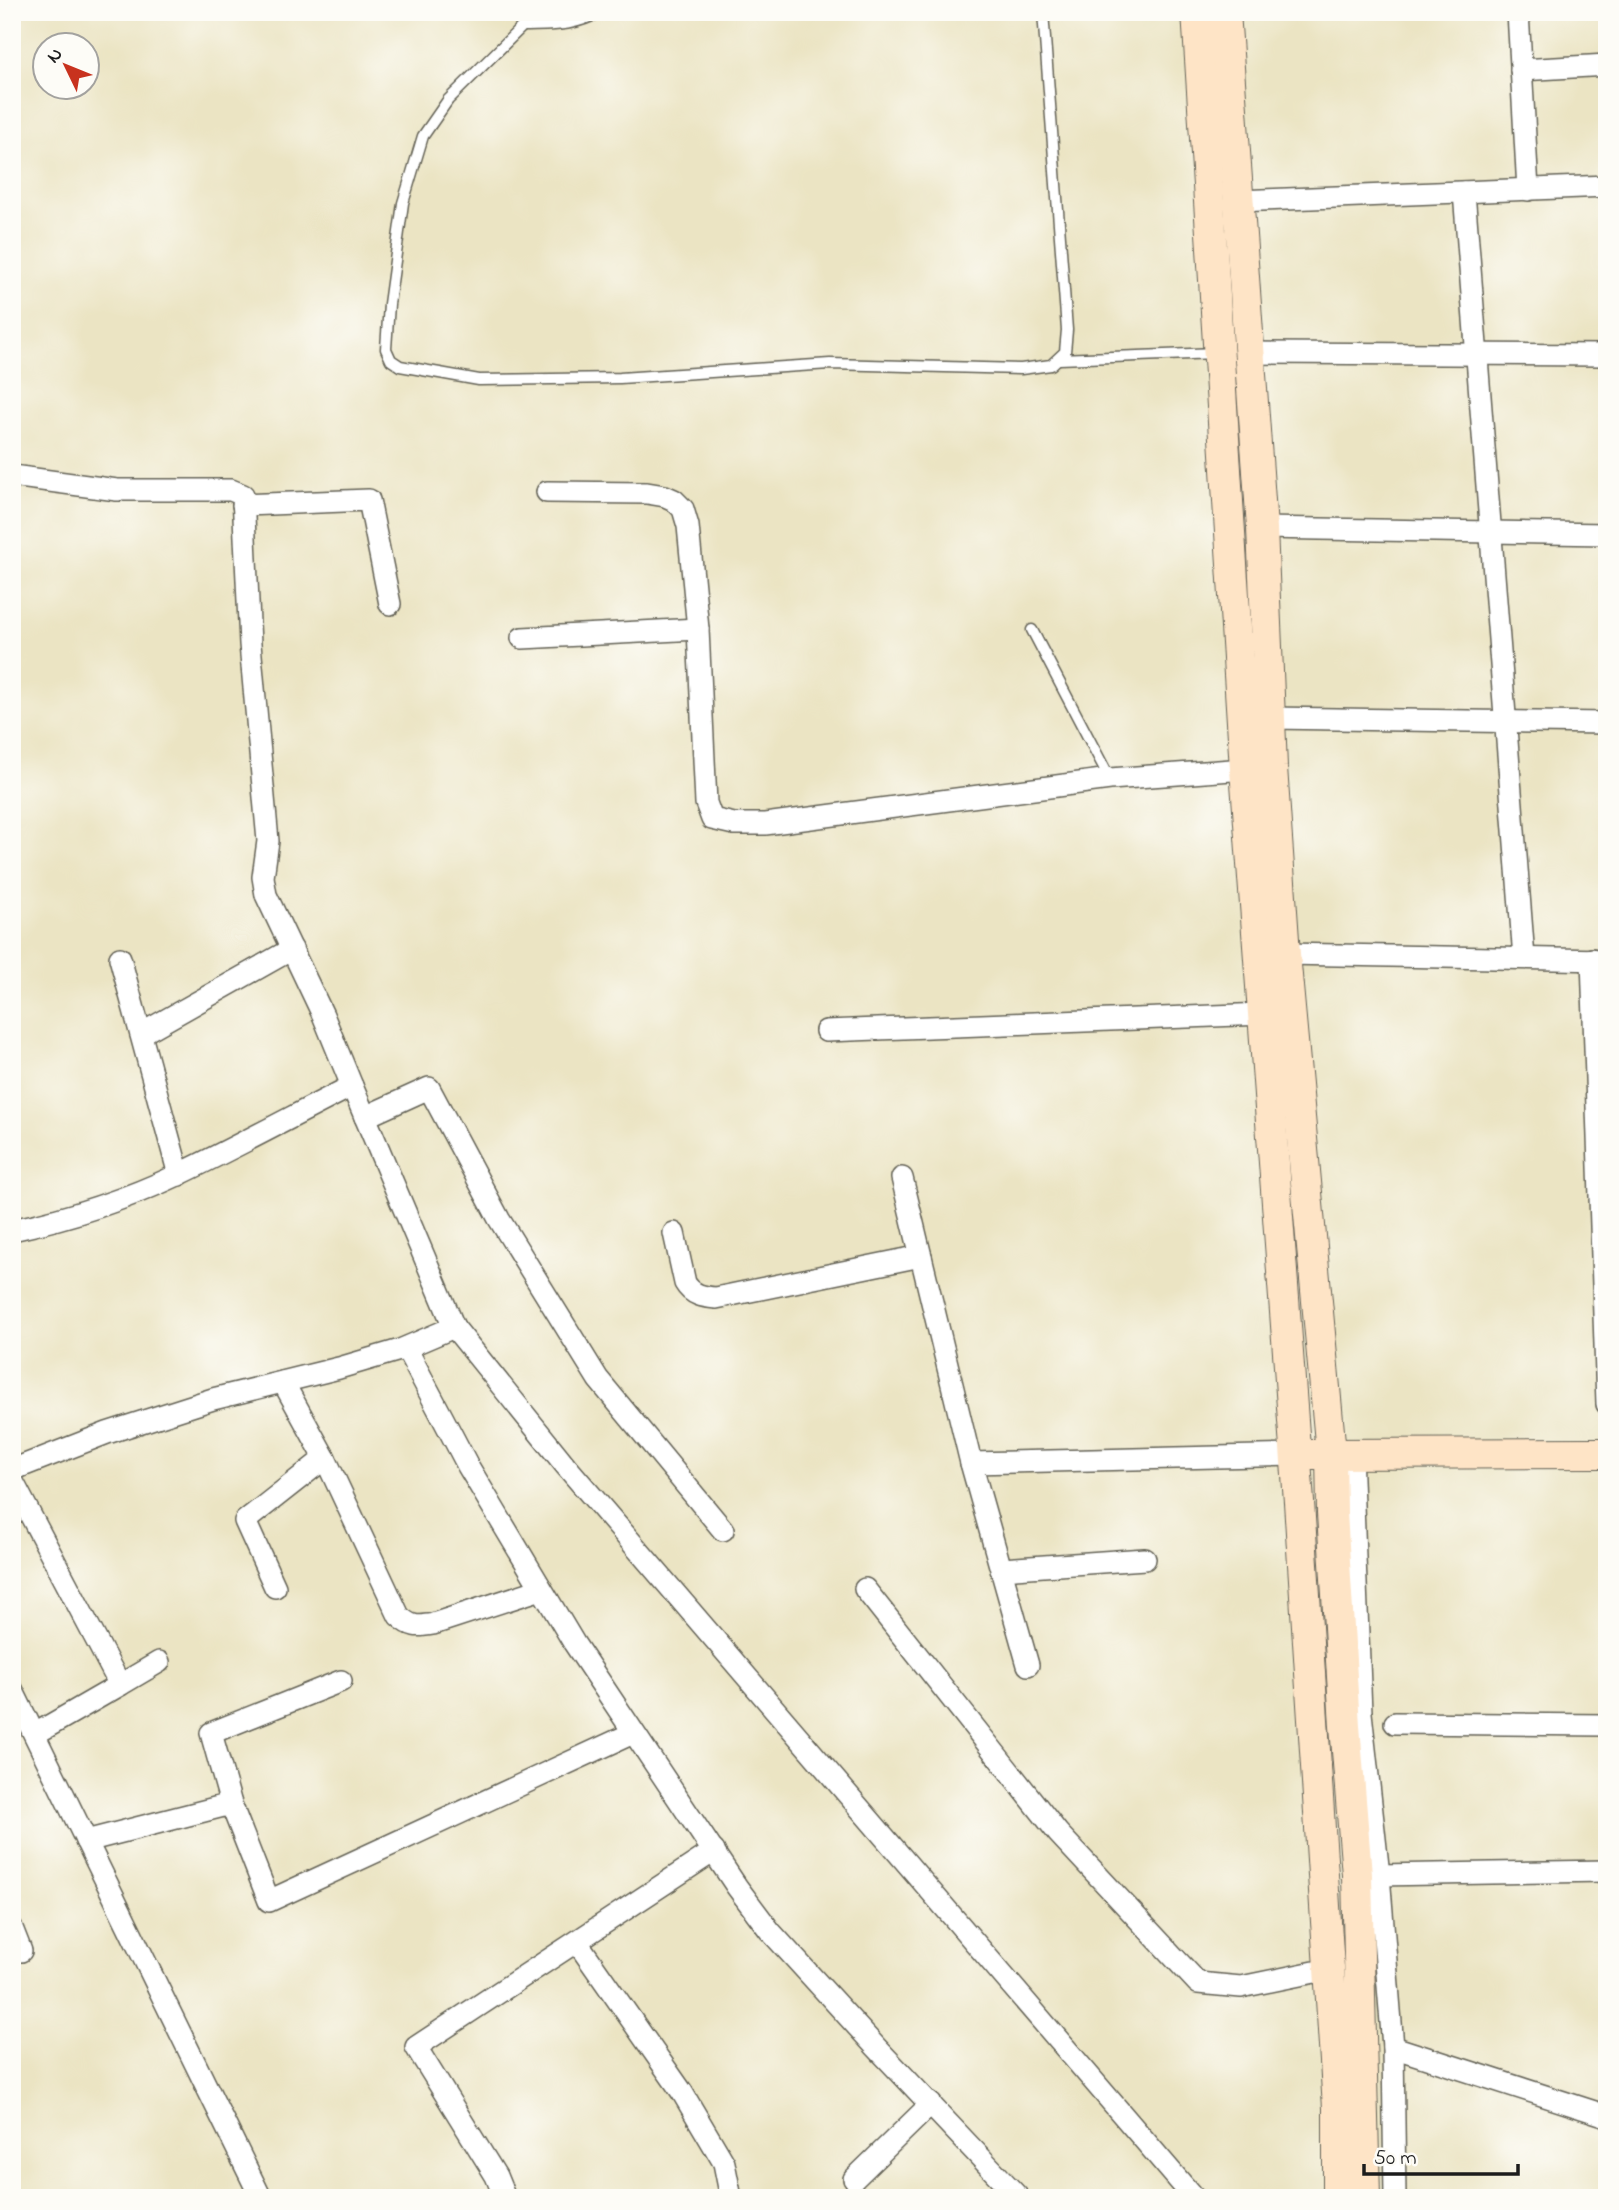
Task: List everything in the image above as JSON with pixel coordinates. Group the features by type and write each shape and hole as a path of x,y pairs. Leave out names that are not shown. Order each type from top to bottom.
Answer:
{"street":[{"path":"1197,12 1234,353 1262,528 1272,766 1285,954 1341,1453 1362,1713 1379,1874 1393,2047 1395,2198"},
{"path":"1225,12 1238,201 1234,353 1245,769 1296,1455 1338,2108 1336,2192"},
{"path":"1518,12 1528,190"},
{"path":"1521,69 1607,65"},
{"path":"1238,201 1607,186"},
{"path":"1464,192 1524,958"},
{"path":"1234,353 1607,355"},
{"path":"12,476 117,490 231,490 243,495 250,644 268,841 264,877 266,895 323,1015 454,1327 566,1466 1195,2198"},
{"path":"547,492 646,493 674,500 683,509 688,526 698,629 706,803 712,818 734,824 765,824 1110,779 1245,769"},
{"path":"243,505 369,500 390,604"},
{"path":"1262,528 1607,534"},
{"path":"522,638 698,629"},
{"path":"1271,718 1607,723"},
{"path":"141,1034 292,949"},
{"path":"1285,954 1599,960 1607,1404"},
{"path":"120,958 179,1175"},
{"path":"826,1031 1264,1014"},
{"path":"12,1230 41,1224 123,1197 179,1175 352,1086"},
{"path":"365,1117 429,1088 499,1219 598,1379 723,1530"},
{"path":"902,1178 971,1463 1028,1665"},
{"path":"674,1233 685,1283 689,1289 704,1297 728,1296 921,1256"},
{"path":"12,1470 107,1433 214,1399 339,1368 406,1348 454,1327"},
{"path":"406,1348 468,1466 541,1588 633,1733 771,1931 1019,2198"},
{"path":"283,1381 325,1458 399,1616 408,1624 417,1627 433,1624 541,1588"},
{"path":"1341,1453 1332,1513 1357,1875 1365,2198"},
{"path":"971,1463 1341,1453 1607,1453"},
{"path":"275,1587 245,1521 325,1458"},
{"path":"12,1480 120,1685"},
{"path":"1002,1569 1145,1559"},
{"path":"865,1589 1058,1833 1198,1983 1241,1987 1329,1969"},
{"path":"35,1734 159,1662"},
{"path":"341,1681 211,1734 231,1804 269,1901 633,1733"},
{"path":"12,1689 261,2198"},
{"path":"1395,1723 1607,1725"},
{"path":"86,1841 231,1804"},
{"path":"505,2198 496,2176 416,2047 714,1851"},
{"path":"1379,1874 1607,1871"},
{"path":"12,1928 21,1951"},
{"path":"577,1942 682,2092 724,2163 731,2198"},
{"path":"1393,2047 1607,2116"},
{"path":"854,2179 931,2104"}],"lane":[{"path":"537,12 448,100 423,136 403,203 389,304 386,349 391,360 400,366 479,380 620,378 830,364 1021,369 1051,365 1065,352 1067,330 1043,12"},
{"path":"523,26 571,24 600,12"},
{"path":"1059,359 1234,353"},
{"path":"1032,630 1110,779"}]}
